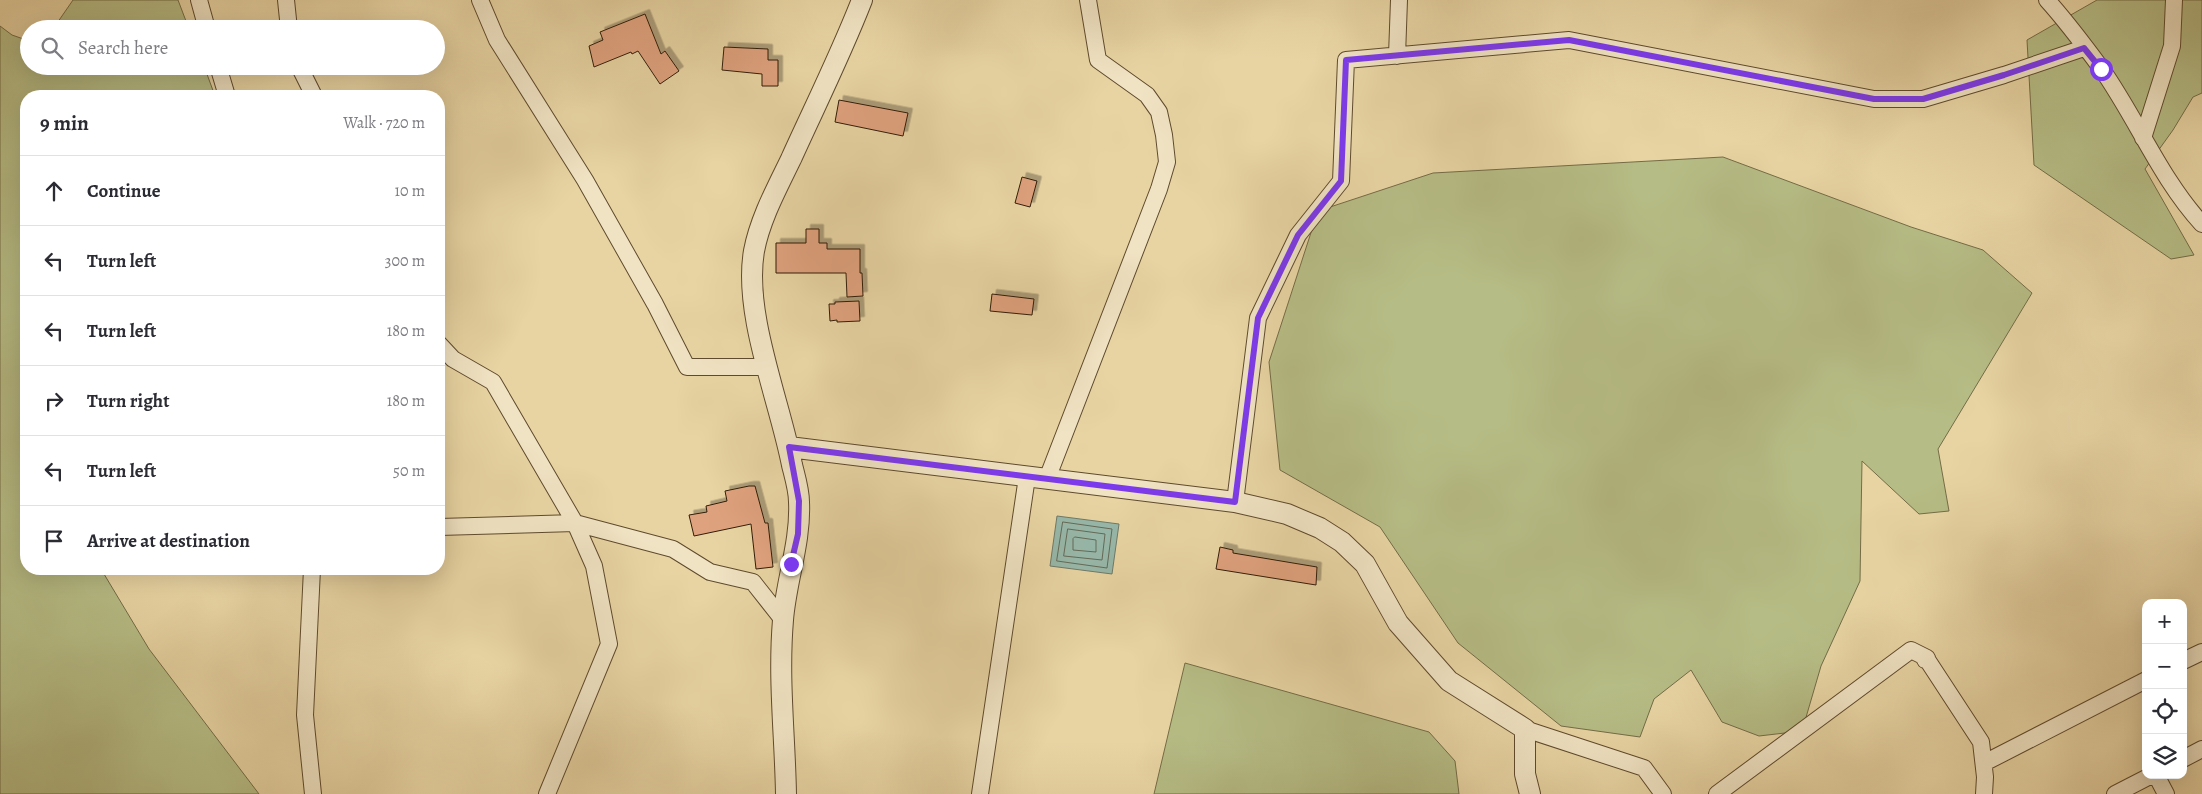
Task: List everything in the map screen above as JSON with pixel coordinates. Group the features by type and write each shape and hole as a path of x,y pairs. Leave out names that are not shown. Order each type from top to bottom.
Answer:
{"street":[{"path":"198,0 204,20"},
{"path":"286,0 288,20"},
{"path":"480,0 497,40 586,180 655,304 687,367 768,367"},
{"path":"786,794 780,692 783,620 791,564 798,534 799,501 789,447 768,367 753,297 754,251 767,209 862,0"},
{"path":"1046,479 1159,189 1166,162 1164,135 1159,112 1147,95 1098,60 1088,0"},
{"path":"1397,56 1399,0"},
{"path":"2047,0 2101,69 2182,202 2202,224"},
{"path":"2143,138 2172,46 2174,0"},
{"path":"1235,502 1258,318 1298,235 1341,181 1346,60 1569,40 1874,99 1923,99 2004,75 2084,48"},
{"path":"221,75 225,90"},
{"path":"304,75 311,90"},
{"path":"445,350 453,359 493,382 575,523 594,566 609,644 547,794"},
{"path":"789,447 1235,502 1287,514 1320,528 1342,542 1365,564 1398,623 1449,681 1524,729 1644,768 1663,794"},
{"path":"980,794 1027,477"},
{"path":"445,527 575,523 673,549 710,572 753,582 783,620"},
{"path":"312,575 306,716 313,794"},
{"path":"1717,794 1911,650 1926,658 1925,660 1928,661 1981,742 1985,777 1984,794"},
{"path":"2187,659 2202,652"},
{"path":"1984,762 2142,682"},
{"path":"1524,729 1526,774 1530,794"},
{"path":"2187,757 2202,749"},
{"path":"2116,794 2146,779"},
{"path":"2157,779 2166,794"}],"green space":[{"path":"73,0 178,0 186,20 59,20"},
{"path":"2097,0 2202,0 2202,93 2193,97 2173,130 2145,169 2194,255 2171,259 2034,165 2027,40"},
{"path":"0,26 12,35 20,38 20,75 207,75 213,90 20,90 20,575 105,575 149,649 259,794 0,794"},
{"path":"1723,157 1911,227 1983,250 2032,293 1938,449 1949,511 1919,514 1862,461 1860,581 1821,666 1802,731 1759,736 1722,722 1691,670 1654,699 1640,737 1561,726 1458,643 1380,527 1280,470 1269,362 1318,211 1433,173"},
{"path":"1185,663 1429,732 1455,761 1459,794 1154,794"}],"water":[{"path":"1057,516 1119,524 1112,574 1050,566"}],"building":[{"path":"645,14 661,54 665,51 679,71 660,84 638,51 594,67 589,46 603,40 600,32"},
{"path":"724,47 768,49 768,60 778,60 778,86 762,86 762,74 722,70"},
{"path":"839,100 908,113 903,136 835,122"},
{"path":"1022,177 1037,181 1030,207 1015,203"},
{"path":"806,229 819,229 819,243 827,243 827,249 860,249 860,273 862,273 863,296 847,297 846,273 776,273 776,243 806,243"},
{"path":"992,294 1034,299 1032,315 990,311"},
{"path":"859,301 860,321 830,321 829,304"},
{"path":"755,486 765,523 768,523 773,567 756,569 751,524 694,536 689,515 707,512 706,506 727,501 725,491"},
{"path":"1220,547 1233,550 1233,553 1317,567 1316,585 1216,569"}],"route":[{"path":"791,564 798,534 799,501 789,447 1235,502 1258,318 1298,235 1341,181 1346,60 1569,40 1874,99 1923,99 2004,75 2084,48 2101,69"}]}
